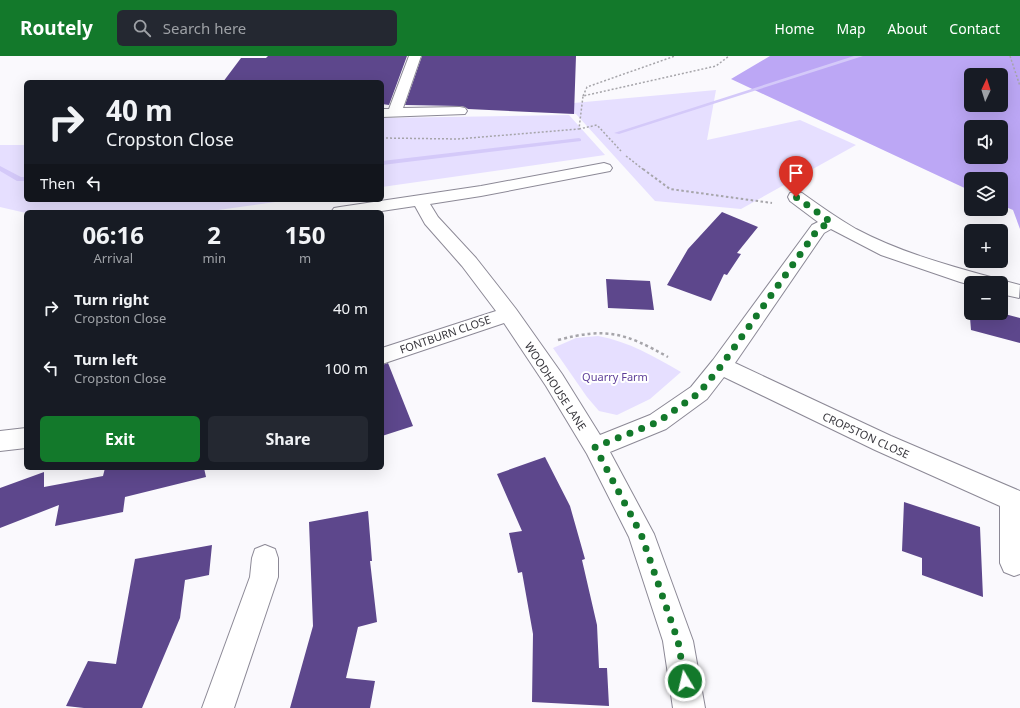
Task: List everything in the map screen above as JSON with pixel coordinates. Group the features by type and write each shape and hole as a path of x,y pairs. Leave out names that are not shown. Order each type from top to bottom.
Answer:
{"street":[{"path":"415,56 388,113 460,112"},
{"path":"353,210 481,191 604,168"},
{"path":"796,197 831,222 877,247 935,269 964,277"},
{"name":"WOODHOUSE LANE","path":"420,200 431,220 469,262 509,314 554,380 595,447 641,534 678,641 689,708"},
{"path":"595,447 658,422 699,393 721,366 818,229 831,222"},
{"name":"FONTBURN CLOSE","path":"384,355 509,314"},
{"name":"CROPSTON CLOSE","path":"721,366 883,443 1016,502 1014,563"},
{"path":"0,441 24,438"},
{"path":"218,708 264,576 265,558"}],"path":[{"path":"579,129 582,96 587,87 675,56"},
{"path":"582,96 716,66 730,56"},
{"path":"1010,56 1020,86"},
{"path":"384,138 458,139 579,129 597,125 603,132"},
{"path":"624,154 670,189 777,203"},
{"path":"555,341 585,333 606,331 626,336 668,357"}],"green space":[{"path":"716,90 707,140 800,120 856,145 741,209 655,201 576,114 519,108"},
{"path":"569,115 605,155 384,187 384,118"},
{"path":"0,145 24,145 24,202 275,202 218,210 24,210 24,213 0,207"},
{"name":"Quarry Farm","path":"598,336 631,346 651,355 681,372 650,399 617,415 599,411 587,397 553,348 576,338"}],"shaded area":[{"path":"770,56 1020,56 1020,229 1013,210 1008,208 1008,172 964,172 964,188 731,79"}],"building":[{"path":"268,56 407,56 389,105 384,104 384,80 224,80 241,58 266,58"},
{"path":"422,56 576,56 574,114 468,109 460,106 405,105"},
{"path":"722,212 758,227 737,253 741,254 727,275 724,274 711,301 667,285 688,249"},
{"path":"606,279 650,281 654,310 608,308"},
{"path":"1008,315 1020,318 1020,343 971,330 970,320 1008,320"},
{"path":"388,363 413,426 384,435 384,364"},
{"path":"545,457 570,506 585,559 582,560 597,625 599,668 607,668 609,706 532,702 533,634 522,572 518,573 509,533 522,531 497,474"},
{"path":"104,470 204,470 206,477 125,497 123,512 55,526 59,505 0,528 0,488 44,472 44,487 103,476"},
{"path":"904,502 980,527 983,597 922,575 922,558 902,551"},
{"path":"368,511 372,561 370,561 377,622 358,627 346,678 375,681 370,708 290,708 313,626 309,522"},
{"path":"212,545 209,575 185,580 180,618 142,708 84,708 66,706 88,661 116,664 135,559"}],"waterway":[{"path":"617,133 860,56"},
{"path":"384,163 579,140"},
{"path":"0,168 20,179 24,179"}],"route":[{"path":"685,681 678,641 641,534 595,447 658,422 699,393 721,366 818,229 831,222 796,197"}]}
